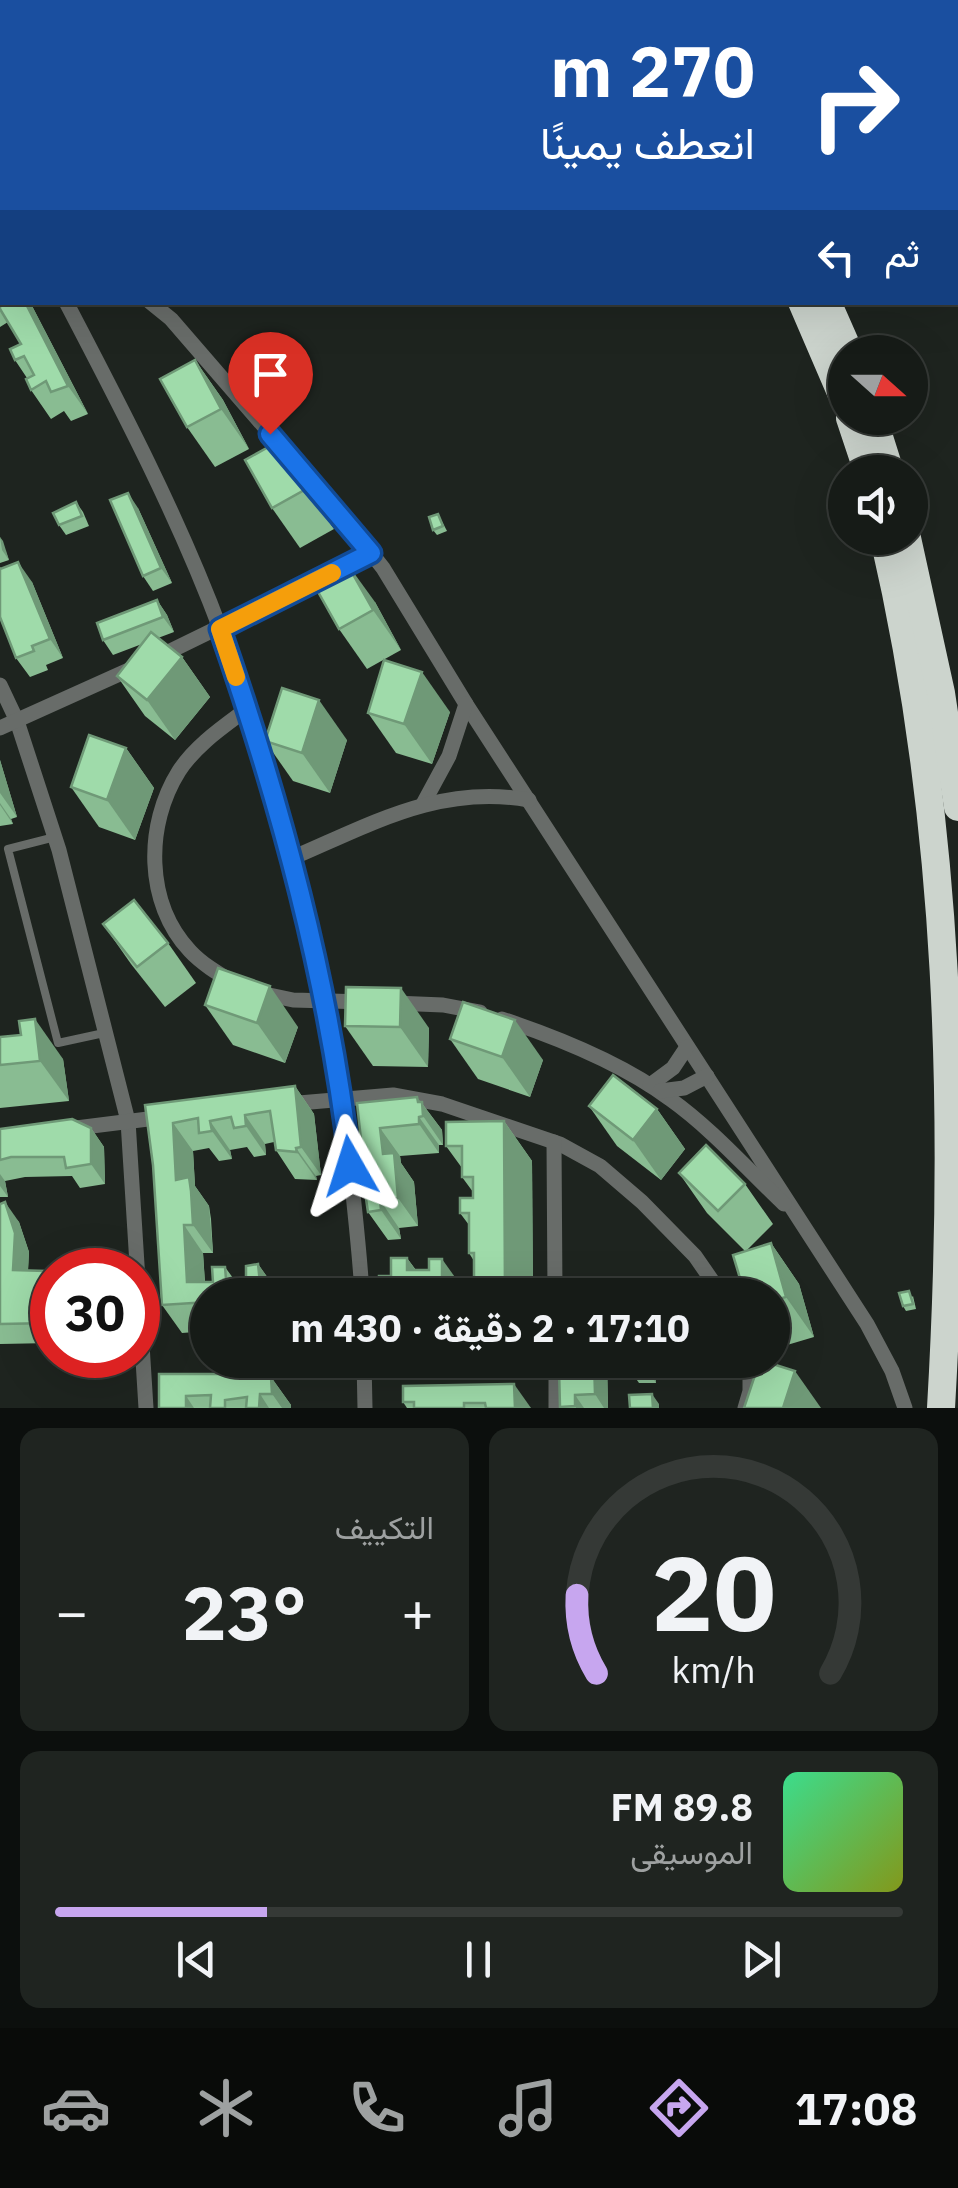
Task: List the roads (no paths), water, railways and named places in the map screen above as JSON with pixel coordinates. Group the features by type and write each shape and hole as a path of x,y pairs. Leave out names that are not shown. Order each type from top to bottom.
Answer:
{"highway":[{"path":"803,305 828,362"},
{"path":"827,305 841,335"},
{"path":"888,555 936,814 954,1010 956,1190 942,1408"},
{"path":"911,555 941,693 958,807"}],"street":[{"path":"68,305 137,442 220,629 247,708 292,858 326,1000 342,1098 360,1278"},
{"path":"154,305 171,320 371,553 400,594 466,704 804,1222 867,1324 892,1371 905,1408"},
{"path":"0,728 220,629 371,553"},
{"path":"0,686 17,721 55,837 128,1121 146,1408"},
{"path":"422,804 449,756 466,704"},
{"path":"247,708 199,746 180,768 166,793 158,820 155,874 161,903 190,952 240,987 274,998 443,1005 484,1013 559,1041 655,1088 694,1119 804,1222"},
{"path":"292,858 422,804 476,795 530,800"},
{"path":"655,1088 688,1047"},
{"path":"655,1088 684,1088 707,1076"},
{"path":"264,1106 393,1094 554,1142 600,1166 642,1202 695,1256 710,1278"},
{"path":"55,1132 186,1114"},
{"path":"554,1142 555,1278"},
{"path":"364,1378 365,1408"},
{"path":"556,1378 556,1408"},
{"path":"745,1408 750,1378"}],"lane":[{"path":"55,837 8,849 58,1043 108,1032"}]}
